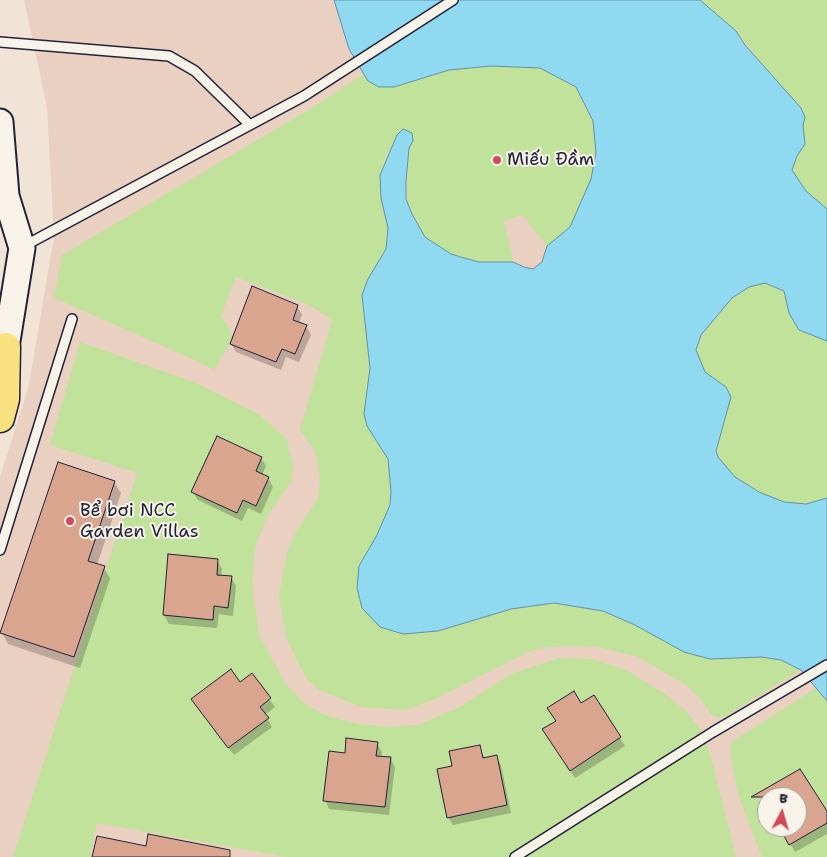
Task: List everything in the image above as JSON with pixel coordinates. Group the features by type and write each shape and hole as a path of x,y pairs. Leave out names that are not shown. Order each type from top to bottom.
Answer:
{"main road":[{"path":"0,418 5,399 3,355"}],"street":[{"path":"0,122 3,204 14,259 3,355"}],"lane":[{"path":"14,259 304,96 453,0"},
{"path":"0,42 169,56 195,71 250,125"},
{"path":"0,550 72,319"},
{"path":"515,857 714,732 827,665"}],"shaded area":[{"path":"24,0 827,0 827,857 0,857 0,477 29,385 54,237 47,107"}],"green space":[{"path":"700,0 827,0 827,209 806,191 792,170 797,156 805,143 803,125 805,117 736,31"},
{"path":"491,66 539,68 576,87 593,121 596,153 591,179 570,227 547,246 523,215 504,221 513,262 479,262 451,254 425,237 406,199 409,148 413,141 397,135 383,163 385,216 388,228 386,249 362,295 370,368 364,414 388,459 391,491 390,505 377,535 359,566 357,588 362,608 380,627 403,634 438,631 511,609 554,603 603,611 635,625 684,652 710,659 761,657 781,660 801,670 722,718 711,715 701,699 686,685 638,657 603,648 549,647 530,651 435,699 406,710 361,707 319,690 306,678 286,638 279,595 287,552 296,532 318,498 320,480 315,451 300,430 332,320 311,306 236,277 221,316 230,329 232,340 214,370 54,298 62,255 305,112 364,74 368,81 379,87 394,87 449,70"},
{"path":"765,283 783,291 789,313 799,330 827,341 827,498 816,503 784,502 769,497 735,477 718,457 717,444 731,397 726,387 705,372 696,350 698,340 732,298 749,287"},
{"path":"80,342 194,382 260,415 287,440 293,464 291,482 268,515 255,547 252,584 259,635 285,683 305,704 327,716 359,724 388,727 418,725 458,708 511,674 558,658 592,659 626,670 662,692 685,710 702,731 712,761 736,857 286,857 97,823 90,857 13,857 137,473 50,445"},
{"path":"816,688 827,701 827,857 762,857 739,797 730,743"}],"water":[{"path":"334,0 700,0 736,31 745,45 801,108 805,117 803,125 805,144 797,156 792,170 806,191 827,209 827,341 799,330 789,313 784,291 765,283 749,287 732,298 701,335 696,350 705,372 726,387 731,397 716,451 718,457 735,477 759,492 784,502 806,504 827,498 827,701 801,670 781,660 761,657 710,659 684,652 635,625 603,611 554,603 511,609 438,631 403,634 380,627 362,608 357,588 359,566 377,535 390,505 391,491 388,459 367,426 364,414 370,368 362,295 368,279 386,249 388,228 381,198 380,175 397,135 403,129 412,133 413,141 409,148 406,199 425,237 451,254 464,258 479,262 513,262 533,269 542,262 547,246 570,227 591,179 596,153 593,121 576,87 540,68 491,66 449,70 394,87 379,87 368,81 349,49"}],"building":[{"path":"252,286 298,305 293,320 307,325 295,354 282,349 276,362 230,344"},
{"path":"217,436 262,457 256,471 269,477 256,506 243,500 237,513 191,492"},
{"name":"Bể bơi NCC Garden Villas","path":"58,462 115,481 88,561 105,566 74,657 0,633"},
{"path":"168,554 218,559 217,575 232,576 228,608 214,606 213,620 163,615"},
{"path":"231,669 240,682 252,673 271,698 260,707 269,718 228,748 191,699"},
{"path":"574,691 581,703 594,695 621,737 570,771 542,729 556,721 547,708"},
{"path":"346,738 378,742 376,756 391,757 385,807 323,801 329,751 345,753"},
{"path":"480,745 483,758 497,755 507,805 447,818 437,769 452,766 449,751"},
{"path":"800,769 827,811 827,823 807,835 807,787 768,787"},
{"path":"148,834 230,850 230,857 92,857 97,836 146,846"},
{"path":"785,837 803,837 789,845"}],"place":[{"name":"Miếu Đầm","path":"497,160"},
{"name":"Bể bơi NCC Garden Villas","path":"70,521"}]}
